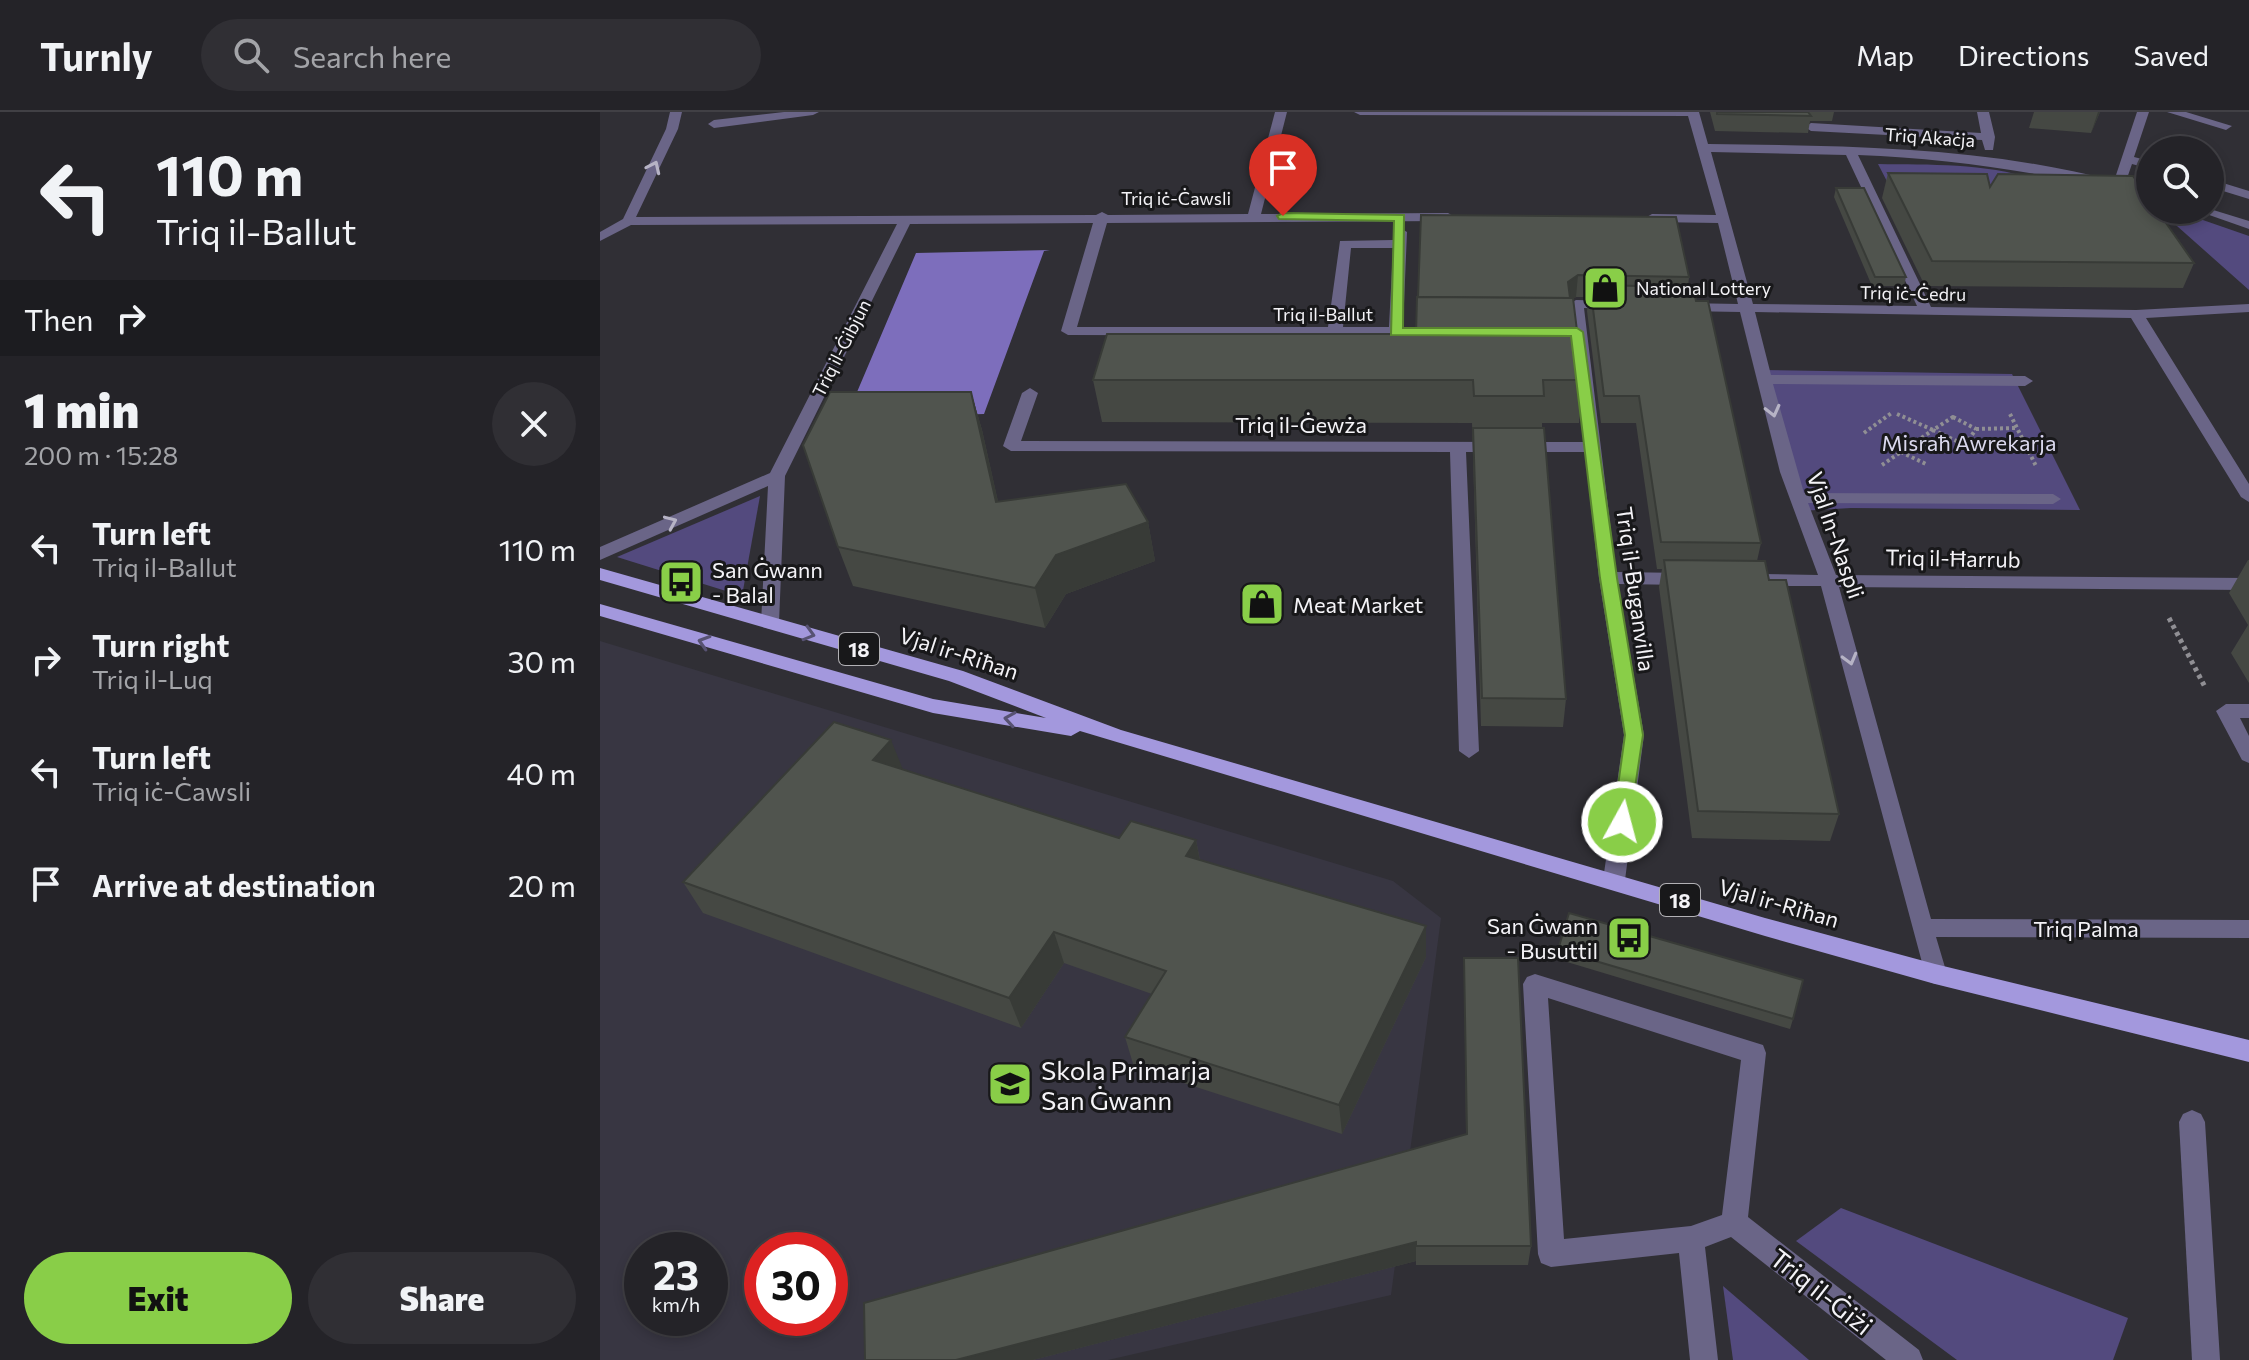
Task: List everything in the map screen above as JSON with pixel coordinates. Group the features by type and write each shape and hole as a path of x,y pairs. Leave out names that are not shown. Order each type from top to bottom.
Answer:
{"main road":[{"name":"Vjal ir-Riħan","path":"600,574 956,676 1115,736 1614,880 1765,927 1935,974 2249,1051"},
{"name":"Vjal ir-Riħan","path":"600,610 933,706 1115,736"}],"street":[{"path":"600,237 628,221 672,129 676,112"},
{"path":"714,124 813,112"},
{"path":"1254,216 1281,112"},
{"path":"1360,112 1693,113"},
{"path":"1808,112 1813,149"},
{"path":"1983,112 1989,137 1989,159"},
{"path":"2119,185 2143,112"},
{"path":"2173,112 2226,126"},
{"name":"Vjal In-Naspli","path":"1693,113 1724,219 1796,498 1829,581 1935,974"},
{"name":"Triq Akaċja","path":"1811,127 1989,137"},
{"name":"Triq Akaċja","path":"1703,148 1850,150 1989,159 2136,190"},
{"path":"1850,150 1926,311"},
{"path":"2126,158 2136,161"},
{"path":"2224,187 2249,195"},
{"name":"Triq iċ-Ċawsli","path":"628,221 905,221 1102,216 1462,217"},
{"name":"Triq il-Ballut","path":"1102,216 1068,331 1456,332"},
{"path":"2224,216 2247,222"},
{"path":"1396,332 1400,217"},
{"path":"1632,218 1724,219"},
{"name":"Triq il-Ġibjun","path":"770,623 777,476 905,221"},
{"path":"1335,332 1345,244 1400,244"},
{"name":"Triq il-Buganvilla","path":"1614,880 1634,735 1608,578 1592,447 1569,332 1576,304 1638,306"},
{"name":"Triq iċ-Ċedru","path":"1669,307 2136,314 2249,308"},
{"path":"2136,314 2249,497"},
{"path":"1763,379 2025,381"},
{"name":"Triq il-Ġewża","path":"1030,393 1011,446 1592,447"},
{"path":"1458,446 1469,751"},
{"path":"600,554 777,476"},
{"path":"1796,498 2053,499"},
{"path":"1608,578 1703,579"},
{"name":"Triq il-Ħarrub","path":"1735,580 2249,584"},
{"path":"2249,711 2226,711 2249,755"},
{"name":"Triq Palma","path":"1923,928 2249,929"},
{"path":"1535,984 1754,1053 1734,1223 1691,1239 1551,1254 1535,984"},
{"path":"2192,1122 2206,1360"},
{"name":"Triq il-Ġiżi","path":"1734,1223 1909,1360"},
{"path":"1691,1239 1704,1360"}],"path":[{"path":"2003,400 2053,499"},
{"path":"1864,433 1902,406"},
{"path":"1881,407 1965,445 1976,429"},
{"path":"1880,466 1953,417 1976,429 2017,428"},
{"path":"2153,585 2217,711 2226,711"}],"shaded area":[{"path":"1050,250 1044,251 984,414 846,418 916,253"},
{"name":"Skola Primarja San Ġwann","path":"600,641 1393,881 1441,918 1391,1295 1108,1360 600,1360"}],"green space":[{"path":"1878,164 1950,165 1999,170 2066,193 1893,193"},
{"path":"2175,224 2214,224 2249,236 2249,290"},
{"name":"Misraħ Awrekarja","path":"1761,370 2012,374 2080,510 1851,508 1800,511"},
{"path":"760,496 742,596 617,557"},
{"path":"1841,1208 2128,1318 2113,1360 1957,1360 1796,1241"},
{"path":"1723,1286 1809,1360 1733,1360"}],"building":[{"path":"1808,112 1811,116 1717,114"},
{"path":"1888,173 1987,174 1990,187 1998,174 2133,176 2136,180 2136,224 2167,224 2194,263 1932,261"},
{"path":"1836,188 1864,188 1906,277 1875,277"},
{"path":"1421,215 1676,217 1689,277 1578,275 1568,282 1570,298 1418,297"},
{"path":"1590,285 1693,287 1696,301 1708,301 1761,543 1661,542 1639,396 1604,396"},
{"path":"1417,297 1573,298 1583,380 1543,380 1544,396 1474,396 1473,380 1093,380 1107,334 1416,334"},
{"path":"830,392 971,392 996,502 1126,484 1148,522 1056,555 1035,588 838,547 803,445"},
{"path":"1473,428 1544,428 1566,699 1482,698"},
{"path":"1664,560 1765,561 1769,580 1786,580 1839,814 1698,811"},
{"path":"834,722 891,740 873,760 1119,838 1131,821 1196,840 1186,856 1426,926 1339,1105 1125,1037 1166,971 1054,932 1009,998 683,882"},
{"path":"1569,913 1803,980 1793,1019 1558,950"},
{"path":"1464,958 1518,958 1531,1246 1416,1246 1416,1242 956,1360 865,1360 864,1303 1467,1134"}],"place":[{"name":"National Lottery","path":"1605,288"},
{"name":"San Ġwann - Balal","path":"681,582"},
{"name":"Meat Market","path":"1262,604"},
{"name":"San Ġwann - Busuttil","path":"1629,938"},
{"name":"Skola Primarja San Ġwann","path":"1010,1084"}],"route":[{"path":"1283,216 1400,217 1396,332 1577,332 1608,578 1634,735 1622,822"}]}
